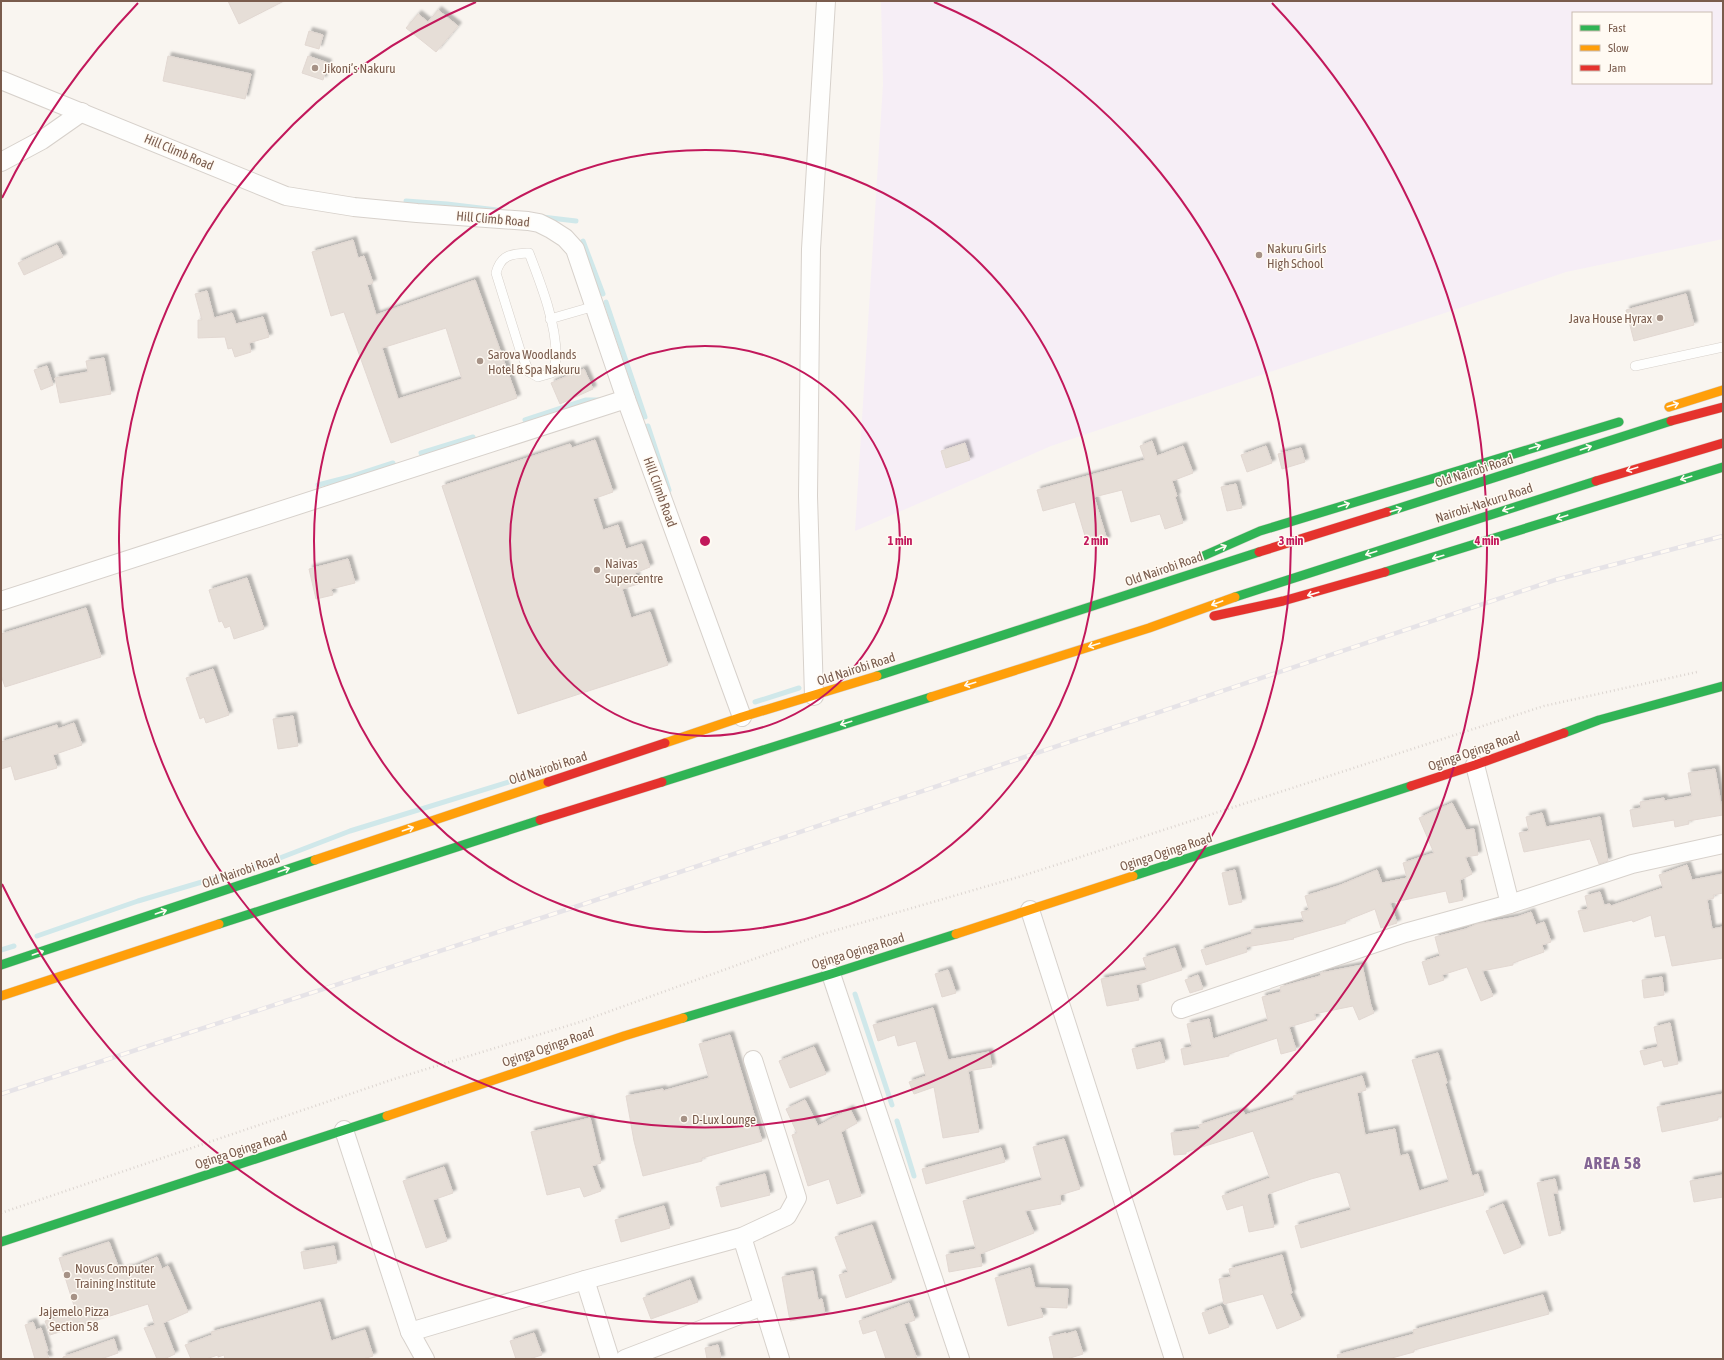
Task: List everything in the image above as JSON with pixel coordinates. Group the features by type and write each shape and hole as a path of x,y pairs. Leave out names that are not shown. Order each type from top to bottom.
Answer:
{"main road":[{"path":"1662,409 1723,390"},
{"name":"Old Nairobi Road","path":"1,965 742,717 814,696 1238,558 1321,534 1647,428 1723,407"},
{"path":"1137,592 1187,564 1260,531 1624,420"},
{"name":"Nairobi-Nakuru Road","path":"1149,628 1253,590 1643,466 1723,443"},
{"path":"1,996 385,869 1149,628 1228,613 1304,596 1469,548 1577,512 1723,467"},
{"name":"Oginga Oginga Road","path":"1,1242 344,1130 624,1036 831,974 1475,765 1599,720 1723,686"}],"street":[{"path":"814,696 808,496 811,249 826,1"},
{"name":"Hill Climb Road","path":"1,80 277,193 293,198 417,213 528,221 539,223 565,238 575,250 626,399 742,717"},
{"path":"1,162 42,140 82,112"},
{"path":"1,601 626,399"},
{"path":"1475,765 1510,904"},
{"path":"1181,1009 1406,933 1510,904 1632,864 1723,844"},
{"path":"1030,910 1174,1359"},
{"path":"831,974 960,1359"},
{"path":"410,1332 585,1280 742,1237 787,1216 797,1198 753,1060"},
{"path":"344,1130 410,1332 424,1359"},
{"path":"742,1237 780,1359"},
{"path":"585,1280 610,1359"},
{"path":"626,1359 763,1306"}],"lane":[{"path":"529,253 550,320 556,360 552,373 538,377 529,372 520,350 496,273 499,263 507,257 529,253"},
{"path":"550,320 595,306"},
{"path":"1635,366 1723,347"}],"path":[{"path":"1,1213 394,1079 580,1022 823,934 1022,876 1544,706 1700,671"}],"shaded area":[{"name":"Nakuru Girls High School","path":"881,1 1723,1 1723,239 1566,272 1051,446 855,531 883,84"}],"building":[{"path":"228,1 284,1 239,24"},
{"path":"438,10 458,26 436,52 406,28 418,14 428,22"},
{"path":"309,31 323,35 319,49 305,45"},
{"path":"168,56 251,74 245,99 163,81"},
{"name":"Jikoni’s Nakuru","path":"308,56 328,63 323,80 302,73"},
{"name":"Sarova Woodlands Hotel & Spa Nakuru","path":"353,240 358,258 364,256 373,283 367,285 376,315 475,280 517,398 391,443 344,312 331,316 312,252","holes":["446,328 462,379 398,399 382,348"]},
{"path":"57,245 63,257 24,275 18,263"},
{"path":"207,291 214,318 232,313 236,324 263,317 269,337 249,343 251,352 235,357 232,348 228,349 225,337 198,338 198,320 202,320 195,294"},
{"name":"Java House Hyrax","path":"1686,294 1694,325 1634,341 1626,310"},
{"path":"104,358 111,394 60,403 55,378 88,372 86,361"},
{"path":"47,366 53,385 41,390 34,370"},
{"path":"584,369 593,389 560,404 551,383"},
{"path":"595,440 613,492 593,499 603,530 618,525 626,549 642,544 650,567 635,573 638,584 622,589 631,618 650,612 668,665 518,714 442,486 570,444 572,448"},
{"path":"1152,441 1157,456 1183,446 1193,473 1172,481 1183,523 1165,529 1160,514 1131,522 1122,490 1094,497 1107,540 1088,546 1075,502 1043,511 1037,490 1145,460 1140,446"},
{"path":"965,443 970,460 946,468 941,451"},
{"path":"1266,446 1272,463 1247,472 1241,455"},
{"path":"1301,448 1305,462 1282,469 1278,454"},
{"path":"1236,484 1242,508 1227,511 1221,487"},
{"path":"348,559 355,583 331,589 333,595 316,599 309,569"},
{"path":"247,578 264,629 234,639 230,626 225,628 222,621 219,622 209,590"},
{"path":"86,608 101,657 5,687 1,675 1,634"},
{"path":"213,669 229,715 206,723 204,717 200,719 186,678"},
{"path":"293,716 298,746 278,749 273,719"},
{"path":"74,723 82,745 53,755 57,768 15,780 11,766 1,769 1,742 57,725 58,729"},
{"path":"1715,769 1723,815 1688,821 1689,824 1675,827 1674,820 1633,827 1630,810 1641,808 1640,802 1664,798 1664,801 1692,796 1688,773"},
{"path":"1452,803 1466,830 1474,829 1478,855 1465,857 1472,874 1460,880 1463,900 1449,903 1446,891 1390,903 1397,923 1381,928 1375,909 1345,921 1346,923 1293,938 1294,939 1246,947 1247,952 1206,965 1201,950 1252,934 1251,930 1304,922 1301,912 1309,910 1305,896 1338,886 1377,870 1382,883 1407,878 1403,863 1434,853 1419,818"},
{"path":"1542,813 1546,827 1600,817 1608,861 1599,864 1590,839 1524,852 1519,833 1529,831 1526,817"},
{"path":"1687,865 1692,880 1723,874 1723,893 1713,895 1714,898 1707,900 1712,929 1723,927 1723,958 1672,966 1665,935 1655,937 1651,915 1633,922 1632,920 1584,932 1578,911 1588,909 1585,896 1600,892 1604,905 1610,904 1611,906 1663,888 1659,875"},
{"path":"1235,870 1242,902 1229,905 1222,873"},
{"path":"1531,912 1536,925 1544,922 1551,942 1542,945 1544,952 1513,963 1513,965 1482,971 1493,996 1481,1001 1467,967 1442,975 1444,980 1429,985 1422,962 1440,956 1435,937 1466,929 1477,924 1517,917"},
{"path":"1175,948 1182,970 1136,985 1139,1000 1107,1006 1101,979 1147,970 1143,958"},
{"path":"1362,965 1371,1006 1374,1013 1359,1020 1353,1006 1314,1014 1316,1019 1289,1027 1296,1050 1281,1054 1277,1038 1229,1054 1229,1056 1184,1065 1181,1049 1192,1047 1187,1024 1209,1019 1213,1039 1268,1021 1262,997 1281,992 1280,987 1320,976 1321,973"},
{"path":"948,970 956,993 942,997 935,974"},
{"path":"1198,975 1203,989 1190,993 1185,980"},
{"path":"1662,977 1664,995 1644,998 1642,980"},
{"path":"933,1008 948,1060 989,1052 992,1067 968,1071 979,1132 943,1138 934,1087 914,1094 909,1082 926,1076 916,1041 898,1046 895,1035 878,1041 873,1025"},
{"path":"1670,1023 1678,1064 1664,1067 1662,1060 1644,1065 1640,1051 1658,1047 1654,1027"},
{"path":"730,1035 762,1141 702,1158 702,1161 643,1176 634,1141 626,1096 663,1089 663,1091 709,1078 699,1044"},
{"path":"1160,1042 1165,1062 1137,1069 1132,1049"},
{"path":"814,1047 826,1074 790,1088 779,1061"},
{"path":"1438,1053 1447,1083 1445,1084 1472,1176 1478,1174 1484,1195 1301,1248 1295,1226 1351,1210 1340,1173 1337,1172 1311,1179 1268,1194 1267,1196 1274,1227 1249,1232 1243,1205 1227,1210 1222,1196 1270,1178 1253,1131 1186,1152 1186,1154 1174,1155 1171,1133 1200,1129 1199,1125 1243,1111 1245,1115 1294,1100 1293,1096 1362,1076 1366,1090 1357,1093 1365,1135 1395,1129 1400,1156 1408,1154 1419,1191 1449,1182 1412,1060"},
{"path":"1723,1094 1723,1116 1718,1117 1718,1120 1662,1132 1657,1107"},
{"path":"805,1100 818,1126 850,1109 857,1123 841,1132 861,1196 837,1204 829,1179 808,1186 792,1135 797,1133 786,1109"},
{"path":"590,1118 601,1163 592,1166 601,1191 584,1197 580,1187 547,1195 531,1132"},
{"path":"1064,1139 1080,1189 1060,1195 1061,1204 1025,1211 1034,1233 980,1254 982,1266 949,1272 946,1255 976,1249 963,1201 1042,1180 1033,1147"},
{"path":"1001,1148 1005,1162 926,1184 922,1169"},
{"path":"444,1167 453,1193 433,1200 447,1241 426,1248 403,1181"},
{"path":"765,1174 770,1195 721,1207 716,1187"},
{"path":"1723,1175 1723,1197 1694,1202 1690,1181"},
{"path":"1555,1179 1558,1193 1553,1193 1561,1233 1549,1236 1537,1183"},
{"path":"1503,1204 1521,1247 1504,1254 1486,1211"},
{"path":"664,1206 670,1228 621,1242 615,1220"},
{"path":"872,1225 892,1282 846,1298 839,1275 848,1272 835,1237"},
{"path":"109,1242 120,1271 129,1269 157,1257 162,1269 168,1266 188,1312 163,1323 175,1354 164,1359 157,1359 144,1328 155,1325 148,1304 50,1335 45,1321 76,1312 59,1258"},
{"path":"334,1246 337,1263 304,1269 301,1252"},
{"path":"1282,1255 1292,1293 1290,1294 1301,1319 1277,1329 1263,1294 1224,1304 1219,1279 1231,1277 1229,1269"},
{"path":"1030,1268 1035,1288 1068,1289 1067,1308 1040,1307 1043,1317 1008,1326 995,1278"},
{"path":"813,1271 818,1300 822,1299 825,1315 790,1321 782,1277"},
{"path":"690,1280 698,1302 651,1319 643,1298"},
{"path":"1543,1295 1549,1314 1414,1350 1414,1352 1388,1359 1338,1359 1337,1355 1414,1334 1413,1330"},
{"path":"320,1302 331,1341 365,1330 373,1356 363,1359 225,1359 224,1355 218,1357 218,1355 206,1359 191,1359 185,1345 212,1335 211,1332"},
{"path":"909,1303 915,1320 904,1324 917,1359 886,1359 876,1330 863,1334 859,1321"},
{"path":"1221,1306 1229,1327 1209,1334 1202,1313"},
{"path":"33,1322 36,1330 41,1328 49,1359 35,1359 25,1325"},
{"path":"1076,1331 1083,1354 1067,1359 1054,1359 1049,1337"},
{"path":"534,1333 542,1355 529,1359 516,1359 510,1341"},
{"path":"114,1339 118,1353 101,1359 63,1359 63,1357"},
{"path":"718,1345 721,1359 707,1359 705,1348"}],"waterway":[{"path":"406,201 497,210"},
{"path":"542,217 576,221"},
{"path":"583,241 603,294"},
{"path":"606,302 645,417"},
{"path":"525,420 586,400 601,400"},
{"path":"648,426 669,490"},
{"path":"421,453 473,437"},
{"path":"318,485 353,476 393,463"},
{"path":"755,702 799,688"},
{"path":"37,936 138,901 272,861 350,831 538,773"},
{"path":"1,950 14,946"},
{"path":"855,994 892,1105"},
{"path":"897,1121 914,1176"}],"railway":[{"path":"1,1094 584,904 1555,580 1723,536"}],"traffic: fast":[{"path":"1387,512 1671,421"},
{"path":"1201,557 1260,531 1619,422"},
{"path":"1385,572 1723,467"},
{"path":"1235,597 1596,481"},
{"path":"877,676 1259,552"},
{"path":"1564,733 1599,720 1723,686"},
{"path":"662,782 931,697"},
{"path":"1133,876 1411,786"},
{"path":"219,924 540,820"},
{"path":"1,965 315,860"},
{"path":"683,1018 831,974 956,934"},
{"path":"1,1242 387,1116"}],"traffic: slow":[{"path":"1669,407 1723,390"},
{"path":"931,697 1149,628 1235,597"},
{"path":"665,743 742,717 877,676"},
{"path":"315,860 548,782"},
{"path":"956,934 1133,876"},
{"path":"1,996 219,924"},
{"path":"387,1116 624,1036 683,1018"}],"traffic: jam":[{"path":"1671,421 1723,407"},
{"path":"1596,481 1723,443"},
{"path":"1259,552 1387,512"},
{"path":"1214,616 1283,601 1385,572"},
{"path":"1411,786 1564,733"},
{"path":"548,782 665,743"},
{"path":"540,820 662,782"}],"place":[{"name":"Jikoni’s Nakuru","path":"315,68"},
{"name":"Nakuru Girls High School","path":"1259,255"},
{"name":"Java House Hyrax","path":"1660,318"},
{"name":"Sarova Woodlands Hotel & Spa Nakuru","path":"480,361"},
{"name":"Naivas Supercentre","path":"597,570"},
{"name":"D-Lux Lounge","path":"684,1119"},
{"name":"Novus Computer Training Institute","path":"67,1275"},
{"name":"Jajemelo Pizza Section 58","path":"74,1297"}],"district":[{"name":"AREA 58","path":"1613,1163"}]}
